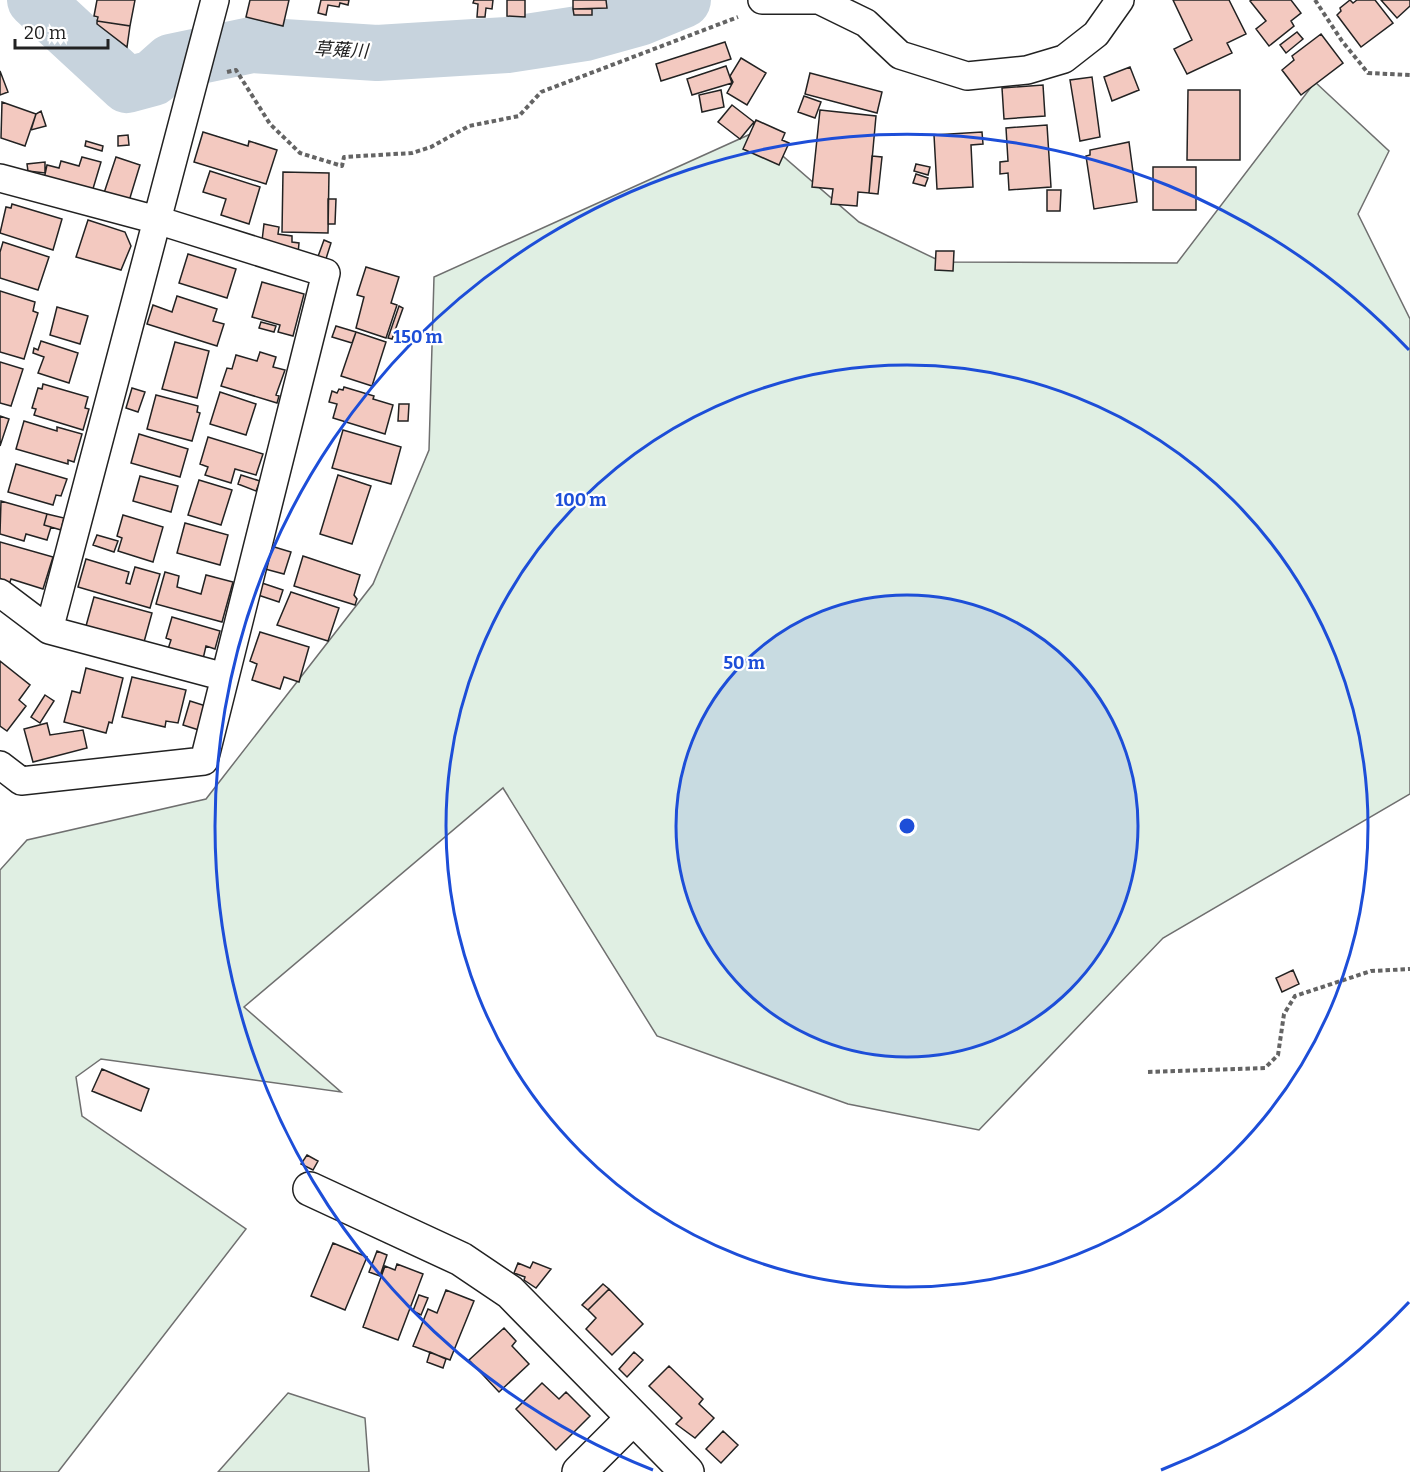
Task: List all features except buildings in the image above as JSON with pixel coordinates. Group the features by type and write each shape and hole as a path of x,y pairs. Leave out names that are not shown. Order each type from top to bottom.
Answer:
{"street":[{"path":"50,630 215,0"},
{"path":"752,5 817,0 866,23 900,55 968,76 1027,70 1064,59 1096,34 1120,0"},
{"path":"0,178 157,220 326,273 204,761 21,781 0,765"},
{"path":"0,592 50,630 225,677"},
{"path":"310,1189 461,1259 510,1292 632,1419 687,1472"},
{"path":"579,1472 632,1419"}],"path":[{"path":"1316,0 1342,41 1368,73 1410,75"},
{"path":"207,31 220,34 227,72 236,70 270,124 300,153 342,166 344,157 412,153 431,147 469,126 519,116 541,92 737,19 752,5"},
{"path":"1148,1072 1265,1068 1278,1055 1284,1014 1295,996 1371,971 1410,969"}],"green space":[{"path":"1315,82 1389,151 1358,214 1410,319 1410,794 1163,938 979,1130 848,1104 657,1036 503,788 244,1007 341,1092 101,1059 76,1077 82,1116 246,1229 58,1472 0,1472 0,870 27,840 206,799 373,584 429,450 434,277 755,132 859,222 942,262 1177,263"},
{"path":"288,1393 365,1418 369,1472 218,1472"}],"waterway":[{"name":"草薙川","path":"35,0 127,85 153,78 171,62 252,45 377,53 507,45 585,33 639,18 683,0"}]}
